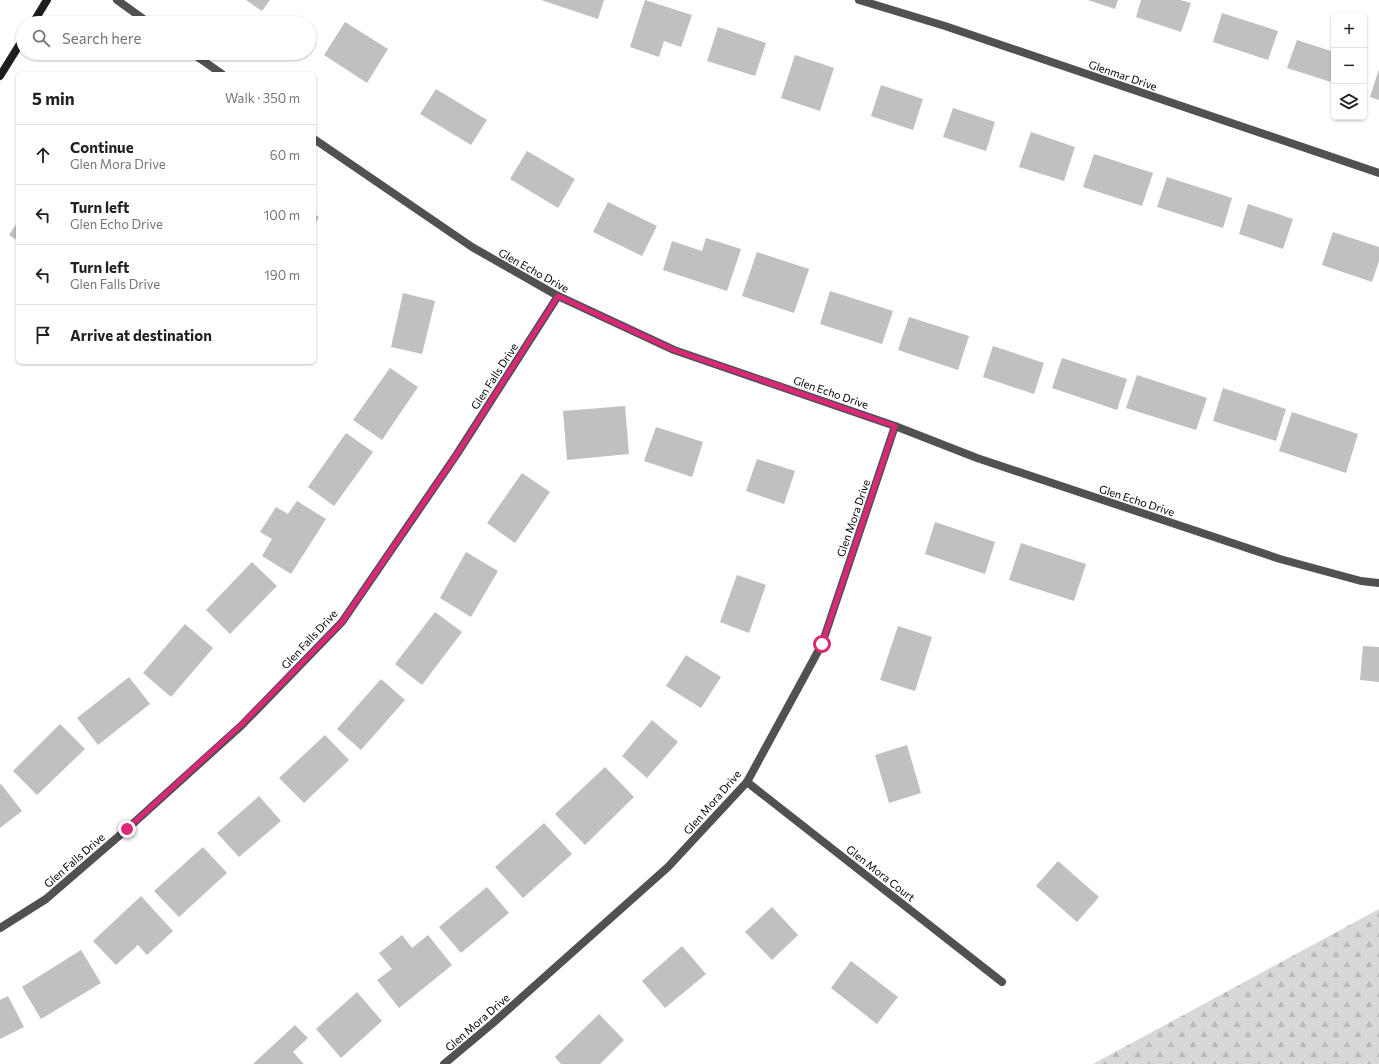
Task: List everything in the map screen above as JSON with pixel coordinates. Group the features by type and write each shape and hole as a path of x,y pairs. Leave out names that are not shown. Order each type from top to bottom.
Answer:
{"street":[{"path":"37,16 47,0"},
{"path":"117,0 140,16"},
{"name":"Glenmar Drive","path":"859,0 953,29 1379,173"},
{"path":"0,76 16,50"},
{"path":"202,60 219,72"},
{"name":"Glen Echo Drive","path":"316,140 472,247 558,296 674,350 895,426 977,458 1280,559 1361,581 1379,583"},
{"name":"Glen Falls Drive","path":"0,928 46,899 127,829 242,724 342,622 457,454 558,296"},
{"name":"Glen Mora Drive","path":"444,1064 493,1023 668,867 747,782 822,644 895,426"},
{"name":"Glen Mora Court","path":"747,782 1002,982"}],"green space":[{"path":"1379,909 1379,1064 1093,1064"}],"building":[{"path":"246,0 270,0 262,11"},
{"path":"541,0 604,0 598,19"},
{"path":"645,0 692,15 681,47 664,41 659,57 630,47"},
{"path":"1088,0 1118,0 1115,9"},
{"path":"1141,0 1180,0 1191,3 1181,32 1136,17"},
{"path":"1222,13 1278,31 1268,60 1213,42"},
{"path":"345,22 388,49 367,83 324,55"},
{"path":"718,27 766,43 755,76 707,61"},
{"path":"1297,40 1331,51 1331,82 1287,68"},
{"path":"795,55 834,68 820,111 781,98"},
{"path":"1379,69 1379,100 1370,97"},
{"path":"881,85 923,99 913,130 871,116"},
{"path":"436,89 487,120 471,145 420,114"},
{"path":"953,108 995,122 986,151 943,137"},
{"path":"1031,132 1075,147 1064,181 1019,167"},
{"path":"527,151 575,179 558,208 510,179"},
{"path":"1094,154 1153,173 1142,206 1083,187"},
{"path":"1167,177 1232,198 1223,228 1157,207"},
{"path":"608,202 657,226 642,256 593,232"},
{"path":"1248,204 1293,219 1283,249 1239,234"},
{"path":"316,215 319,217 316,222"},
{"path":"16,224 16,240 9,235"},
{"path":"1333,232 1379,247 1379,261 1372,282 1322,265"},
{"path":"706,238 741,249 727,291 663,270 672,241 702,251"},
{"path":"757,252 809,269 794,313 742,296"},
{"path":"830,291 893,311 882,344 820,324"},
{"path":"403,293 435,301 422,354 391,347"},
{"path":"909,317 969,336 958,370 898,350"},
{"path":"993,346 1044,363 1034,394 983,377"},
{"path":"1062,358 1127,379 1117,410 1052,388"},
{"path":"390,368 418,387 382,440 353,420"},
{"path":"1137,375 1207,398 1196,430 1126,408"},
{"path":"1223,388 1286,409 1276,441 1213,421"},
{"path":"625,406 629,454 567,460 563,411"},
{"path":"1292,412 1358,434 1346,473 1279,451"},
{"path":"656,427 703,442 692,477 644,461"},
{"path":"346,433 373,452 334,506 308,487"},
{"path":"757,459 795,471 784,504 746,491"},
{"path":"522,473 550,492 515,543 487,523"},
{"path":"297,501 326,519 291,574 262,556 272,539 260,532 276,507 288,514"},
{"path":"935,522 995,542 985,574 925,554"},
{"path":"1021,543 1086,564 1074,601 1009,580"},
{"path":"466,552 498,571 471,617 440,598"},
{"path":"252,562 277,586 230,634 206,610"},
{"path":"737,575 766,585 749,633 720,622"},
{"path":"435,612 462,632 422,685 395,664"},
{"path":"185,624 213,648 171,697 143,673"},
{"path":"898,626 932,637 915,691 880,680"},
{"path":"1363,646 1379,647 1379,682 1360,680"},
{"path":"686,655 721,677 701,708 666,686"},
{"path":"129,677 150,704 98,745 77,718"},
{"path":"381,679 405,700 361,750 337,729"},
{"path":"652,720 678,742 647,778 622,756"},
{"path":"60,724 85,749 37,795 13,771"},
{"path":"325,735 349,760 304,803 279,778"},
{"path":"907,745 921,793 889,803 875,755"},
{"path":"605,767 634,797 585,845 555,814"},
{"path":"1,784 22,811 0,828 0,785"},
{"path":"259,796 281,821 239,857 217,833"},
{"path":"544,823 572,854 523,898 495,867"},
{"path":"203,847 227,873 179,917 154,891"},
{"path":"1058,861 1099,897 1077,922 1036,886"},
{"path":"487,887 509,913 461,953 439,927"},
{"path":"141,896 173,931 147,955 138,945 116,965 93,941"},
{"path":"772,907 798,935 772,960 745,932"},
{"path":"402,935 412,948 428,935 452,965 399,1008 377,980 392,969 379,953"},
{"path":"682,946 706,974 665,1008 642,981"},
{"path":"81,950 101,983 41,1019 22,987"},
{"path":"851,961 898,997 877,1024 831,988"},
{"path":"357,992 382,1021 341,1058 316,1029"},
{"path":"8,996 24,1027 0,1039 0,1000"},
{"path":"599,1014 624,1040 600,1064 561,1064 555,1057"},
{"path":"295,1025 308,1038 293,1052 304,1064 253,1064"}],"route":[{"path":"127,829 242,724 342,622 457,454 558,296 674,350 895,426 822,644"}]}
